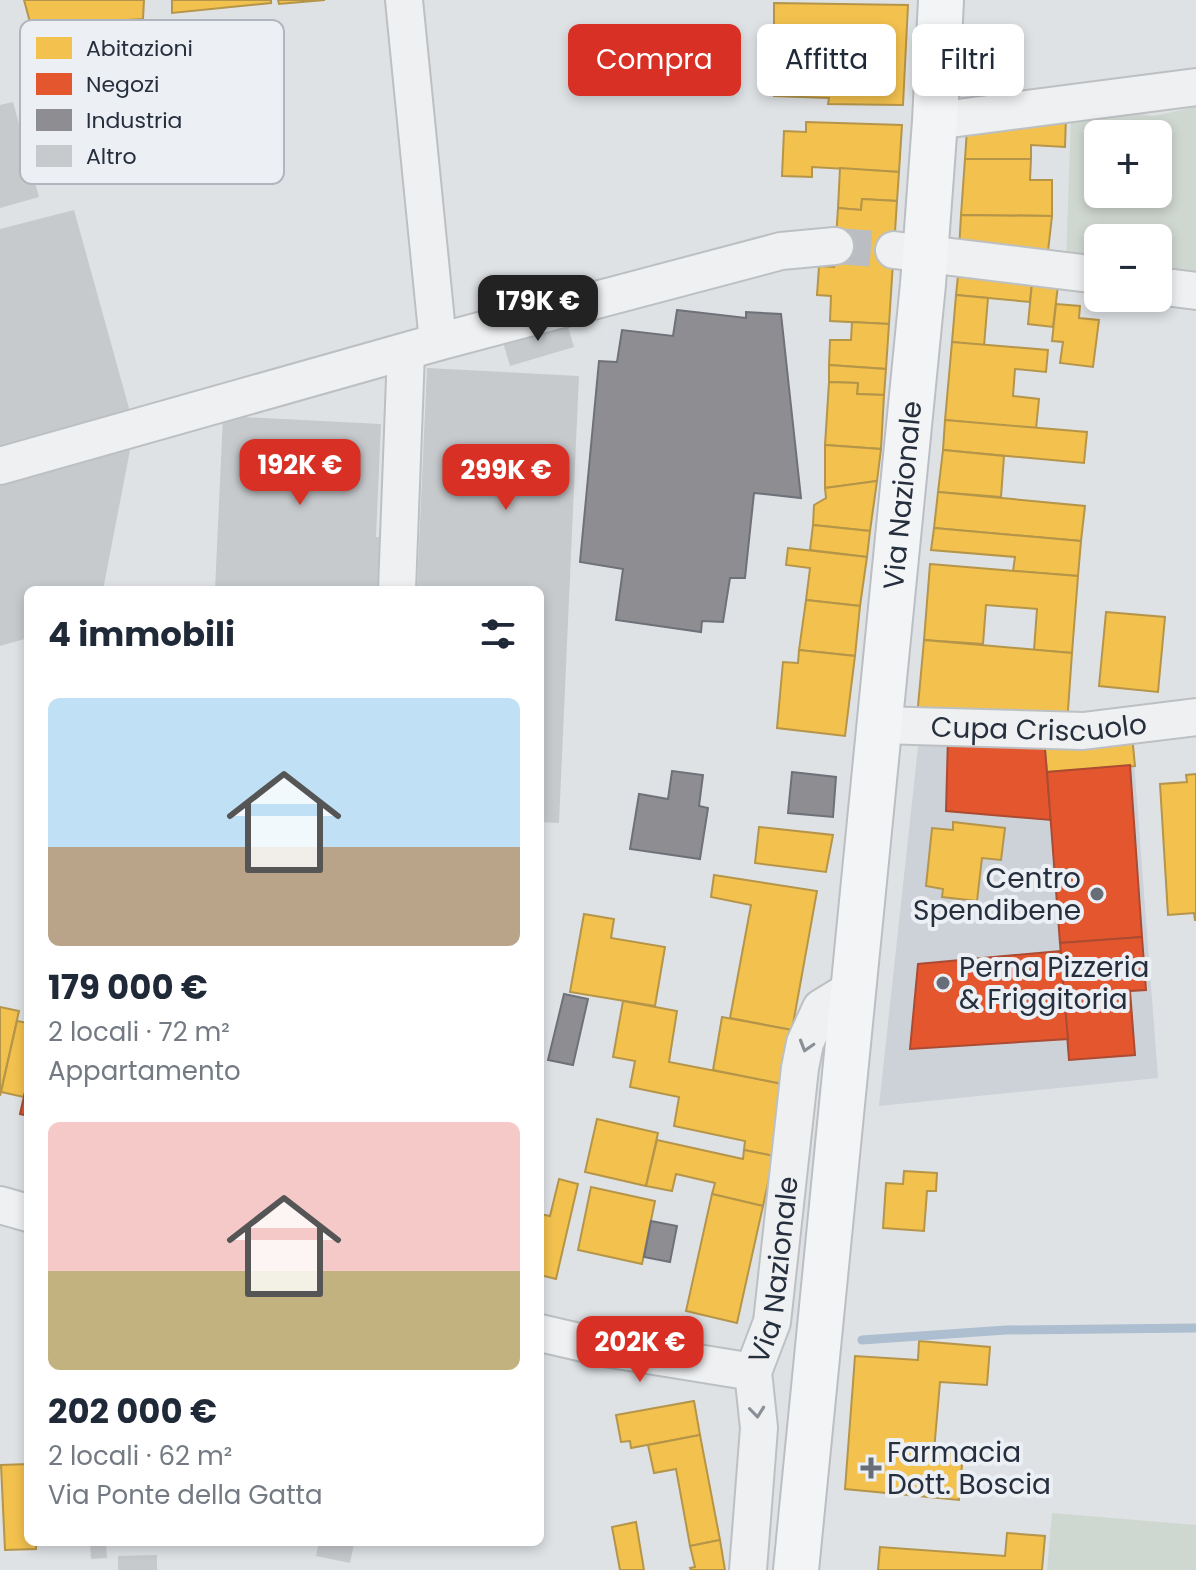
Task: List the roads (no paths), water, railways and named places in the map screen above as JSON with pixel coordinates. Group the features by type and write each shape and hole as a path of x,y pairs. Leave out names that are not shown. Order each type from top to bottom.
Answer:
{"main road":[{"name":"Via Nazionale","path":"796,1570 879,725 910,252 935,121 941,0"}],"street":[{"path":"397,586 422,347 404,0"},
{"path":"935,121 1196,87"},
{"path":"0,466 422,347 781,251 835,246"},
{"path":"910,252 1084,273"},
{"path":"1172,288 1196,291"},
{"name":"Cupa Criscuolo","path":"879,725 1083,731 1196,717"},
{"name":"Via Nazionale","path":"748,1570 759,1428 753,1372 772,1322 805,1043 821,1008 852,989"},
{"path":"0,1205 24,1212"},
{"path":"544,1334 605,1348 753,1372"}],"waterway":[{"path":"862,1340 1006,1330 1196,1328"}],"tunnel":[{"path":"835,246 894,250"}],"place":[{"name":"Centro Spendibene","path":"1097,894"},
{"name":"Perna Pizzeria & Friggitoria","path":"943,983"},
{"name":"Farmacia Dott. Boscia","path":"871,1468"}]}
